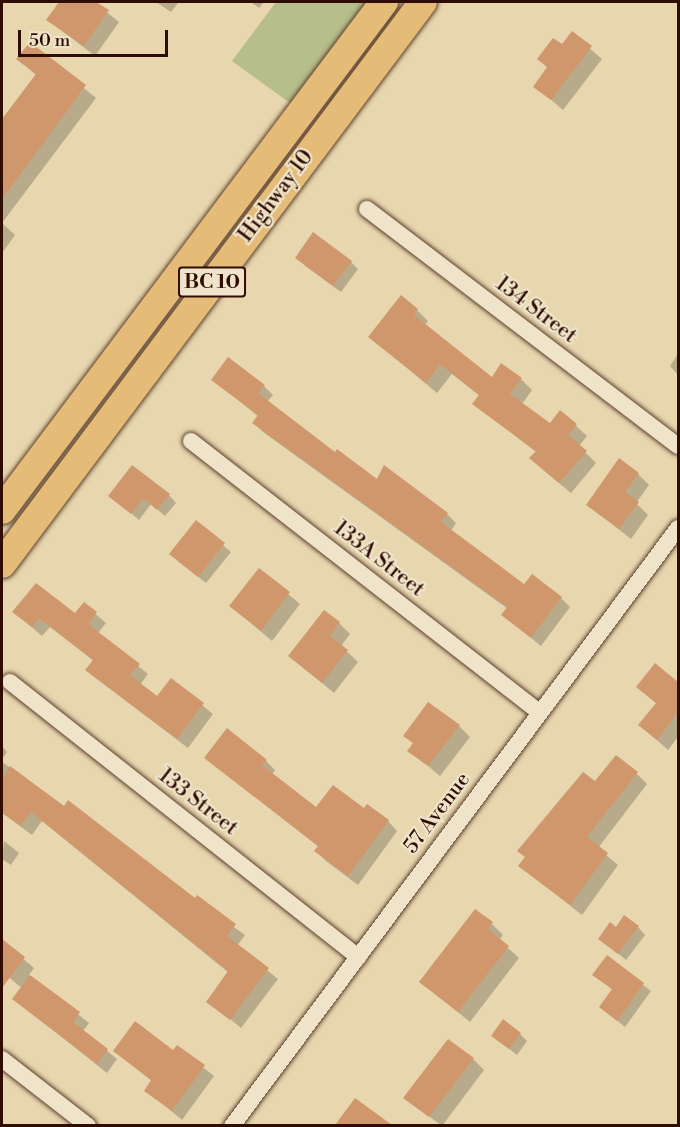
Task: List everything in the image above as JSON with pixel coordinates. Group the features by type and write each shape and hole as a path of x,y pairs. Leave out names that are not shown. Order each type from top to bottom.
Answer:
{"highway":[{"name":"Highway 10","path":"2,510 384,2"},
{"name":"Highway 10","path":"2,564 423,2"}],"street":[{"name":"134 Street","path":"367,210 678,446"},
{"name":"133A Street","path":"191,441 539,712"},
{"name":"57 Avenue","path":"232,1125 678,528"},
{"name":"133 Street","path":"10,682 358,957"},
{"path":"2,1059 88,1125"}],"green space":[{"path":"276,2 368,2 290,103 232,61"}],"building":[{"path":"59,2 96,2 109,10 84,46 46,20"},
{"path":"572,31 592,46 551,100 533,87 547,67 537,59 553,38 562,44"},
{"path":"30,42 86,85 2,199 2,119 36,74 16,59"},
{"path":"313,232 352,261 333,286 295,258"},
{"path":"401,295 418,309 414,315 492,377 501,363 522,378 510,394 550,423 560,410 577,424 568,435 587,451 559,483 529,458 536,451 472,404 479,395 440,364 426,383 368,337"},
{"path":"228,357 265,385 258,393 335,452 337,449 377,479 384,465 448,513 441,522 524,584 532,574 562,597 531,638 501,615 507,607 252,423 258,415 211,380"},
{"path":"619,458 639,473 625,492 639,502 619,529 586,505"},
{"path":"132,465 170,494 157,510 143,498 131,514 108,496"},
{"path":"196,520 225,543 198,577 169,554"},
{"path":"259,568 290,592 261,631 229,606"},
{"path":"36,583 75,613 84,602 97,612 88,624 140,664 130,675 157,696 171,678 204,703 177,739 85,670 93,660 39,618 32,627 12,612"},
{"path":"324,610 340,622 330,636 348,650 322,683 288,656"},
{"path":"655,663 678,682 678,712 657,740 638,725 656,703 636,687"},
{"path":"428,702 460,725 428,766 407,751 413,743 403,736"},
{"path":"227,728 267,760 262,765 316,807 333,785 364,808 367,804 389,820 348,876 314,851 318,846 204,758"},
{"path":"616,755 638,772 587,837 608,853 570,905 518,866 525,857 517,851 583,772 595,781"},
{"path":"10,766 64,806 68,800 195,898 197,895 236,924 227,936 269,968 230,1020 206,1002 228,971 31,812 21,826 2,812 2,778"},
{"path":"475,909 493,922 488,929 509,946 458,1012 419,982"},
{"path":"624,915 639,926 618,954 598,939 610,922 616,927"},
{"path":"2,939 25,957 2,988"},
{"path":"607,955 644,983 617,1021 599,1007 612,989 592,975"},
{"path":"30,975 80,1012 73,1022 108,1049 97,1064 12,999"},
{"path":"503,1019 521,1033 509,1049 491,1036"},
{"path":"135,1021 173,1050 177,1045 205,1065 172,1111 144,1091 151,1080 113,1051"},
{"path":"448,1039 474,1058 429,1117 403,1098"},
{"path":"355,1098 392,1125 335,1125"}]}
